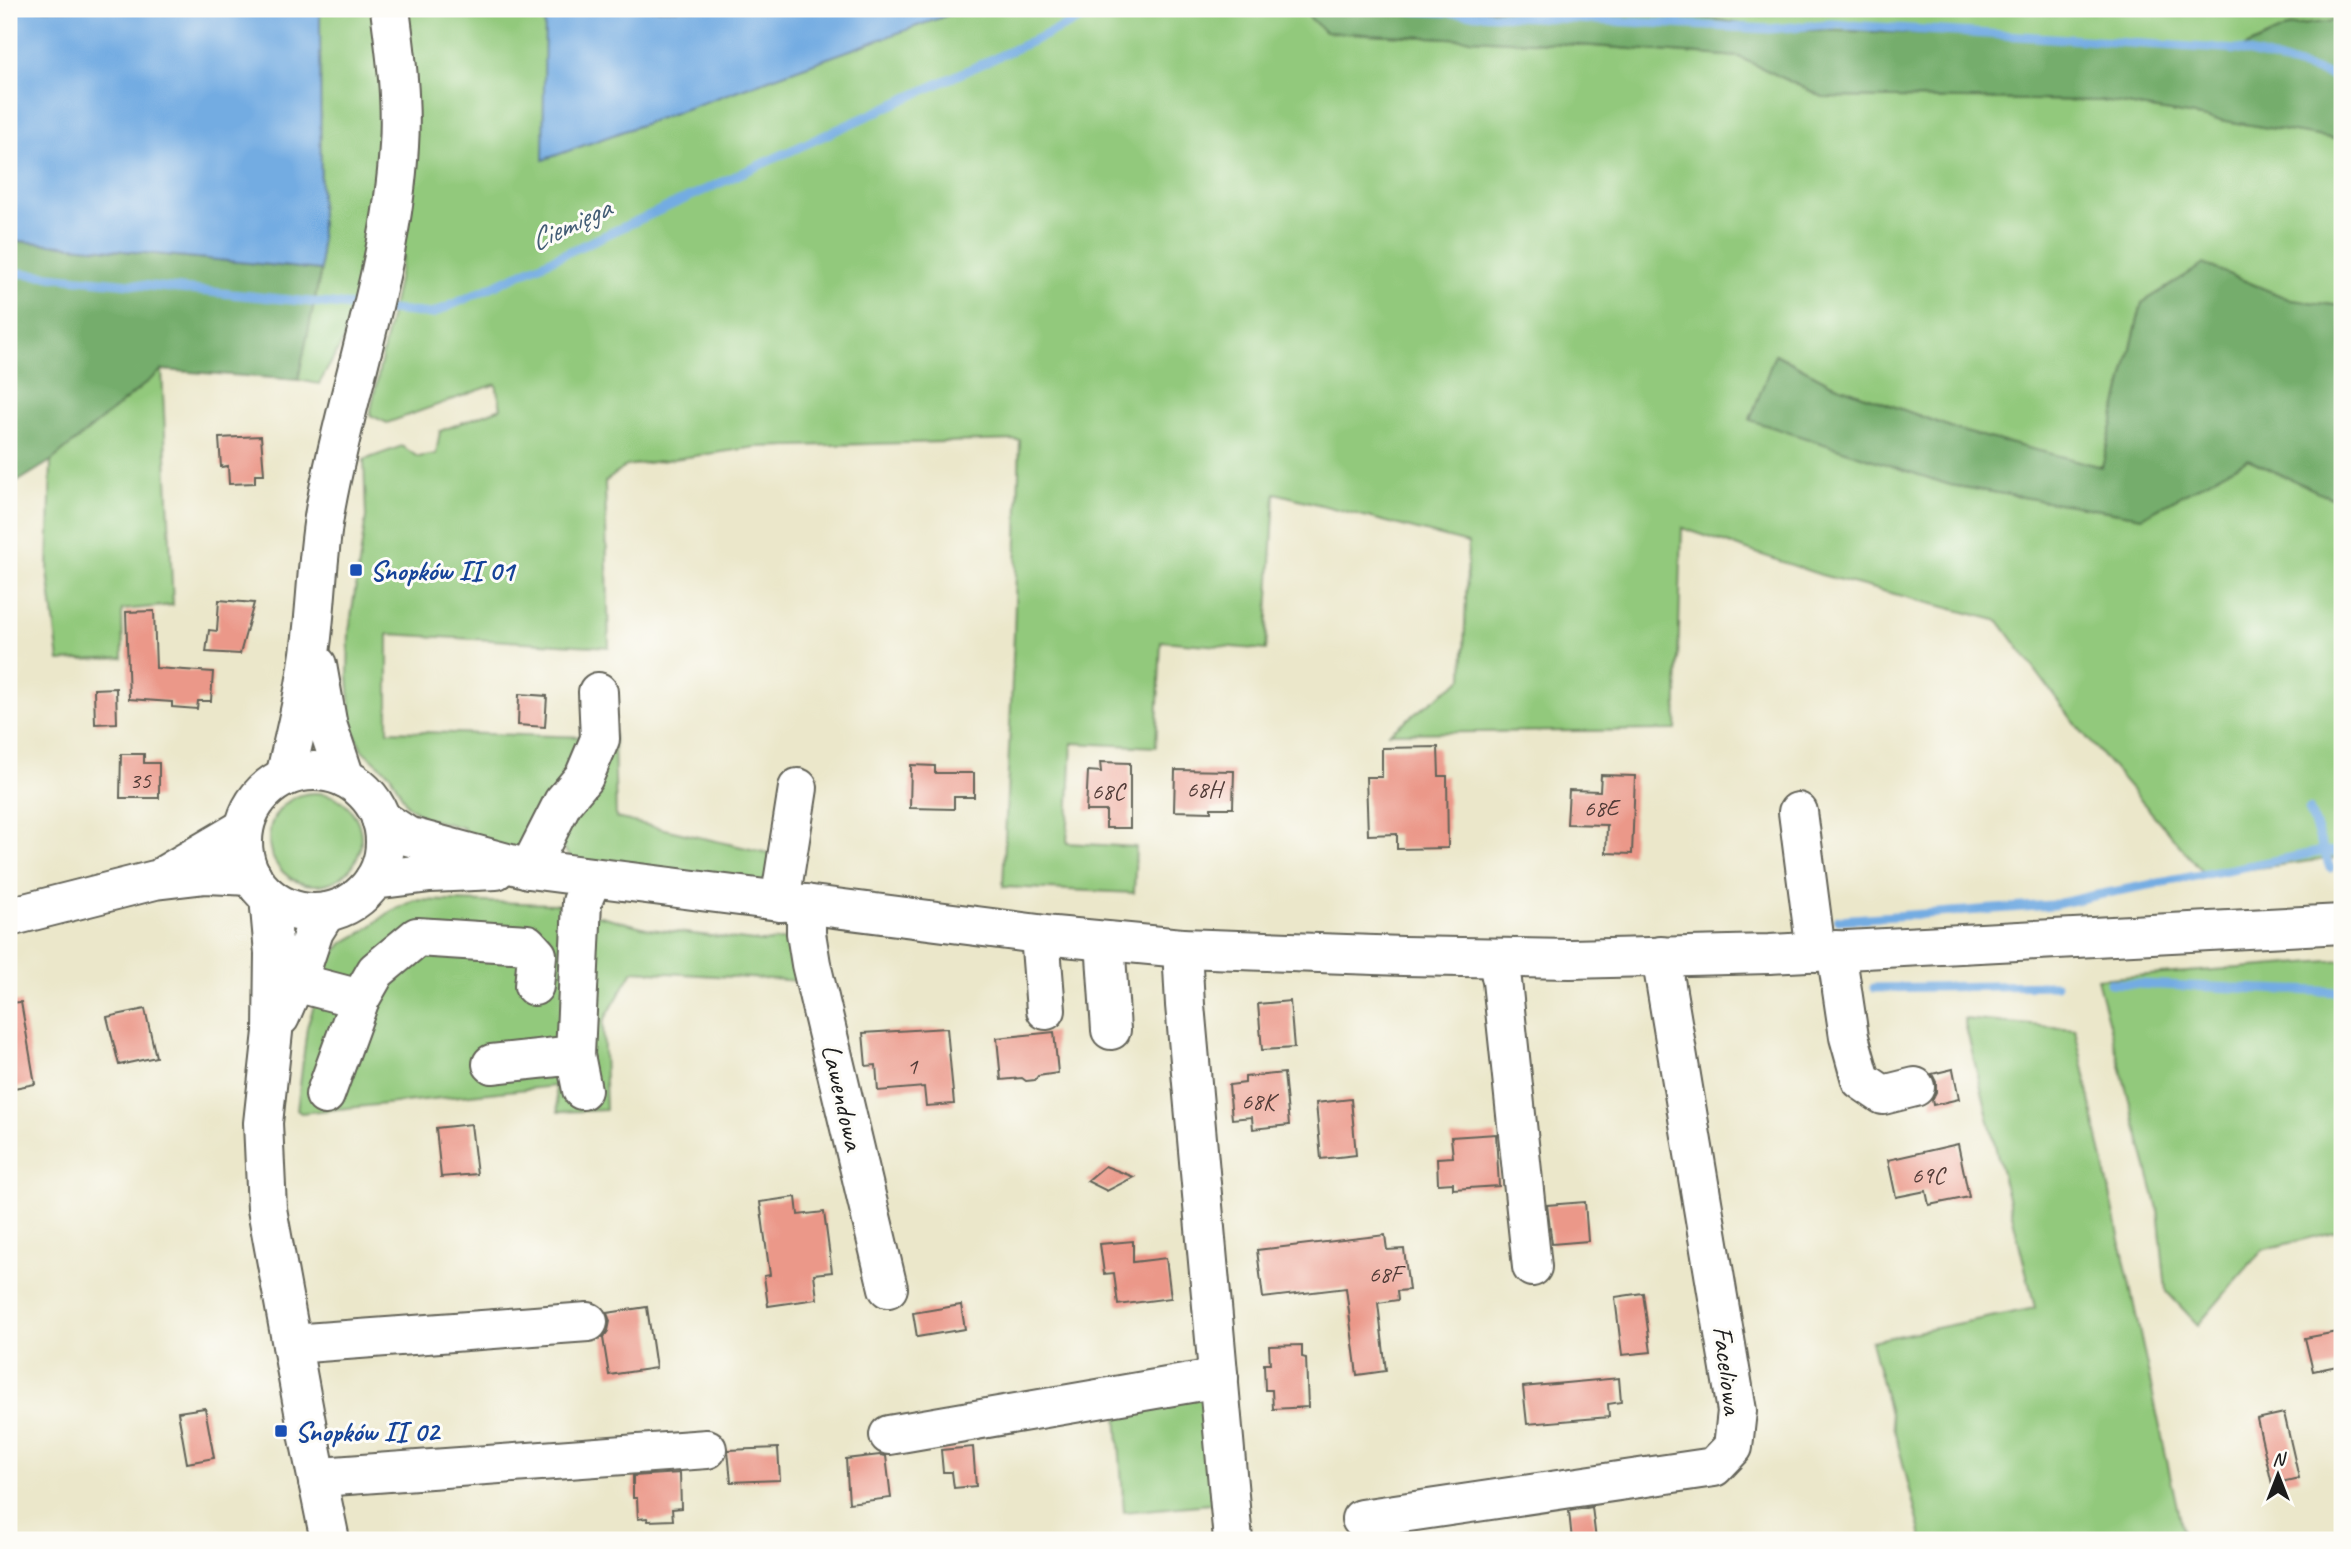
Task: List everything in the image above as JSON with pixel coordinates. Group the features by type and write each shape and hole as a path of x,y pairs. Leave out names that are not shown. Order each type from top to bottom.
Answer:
{"main road":[{"path":"285,777 297,730 312,640 324,513 341,429 361,359 385,250 395,190 399,101 390,9"},
{"path":"312,640 328,727 345,778"},
{"path":"530,869 563,802 584,777 600,739 598,692"},
{"path":"9,918 155,880 206,874 260,886 282,905 296,911 326,912 340,908 353,901 374,880 381,866 385,834 373,802 360,788 345,778 330,773 315,771 285,777 254,803 244,828 243,845 246,861 260,886 274,953 273,1032 263,1123 267,1209 330,1540"},
{"name":"Lawendowa","path":"798,788 793,903 807,933 811,964 888,1288"},
{"path":"1798,812 1826,951 1861,1080 1883,1095 1915,1087"},
{"path":"381,819 407,836 530,869 1040,935 1182,948 1570,959 1826,951 2342,924"},
{"path":"155,880 244,828"},
{"path":"374,880 430,873 530,869"},
{"path":"492,1064 578,1072 582,902 592,878"},
{"path":"273,1032 314,931 326,912"},
{"path":"1040,935 1046,1010"},
{"path":"325,1095 360,999 376,971 417,937 527,944 537,955 534,986"},
{"path":"1105,941 1111,1030"},
{"path":"1182,948 1233,1540"},
{"name":"Faceliowa","path":"1361,1519 1714,1467 1732,1447 1737,1411 1661,956"},
{"path":"1497,958 1502,981 1532,1267"},
{"path":"295,982 360,999"},
{"path":"292,1344 589,1322"},
{"path":"889,1435 1219,1378"},
{"path":"318,1482 334,1476 707,1449"}],"green space":[{"path":"320,9 1301,9 1325,32 1552,43 1739,57 1823,97 2102,101 2342,140 2342,306 2291,300 2204,264 2142,303 2102,467 1961,431 1830,383 1776,354 1750,419 1950,485 2142,517 2248,459 2342,503 2342,857 2205,875 2076,725 1999,621 1821,575 1682,528 1676,730 1389,733 1463,678 1468,543 1275,493 1266,650 1161,641 1156,747 1072,743 1067,843 1136,847 1134,893 1003,887 1020,440 756,447 626,466 605,482 609,647 388,634 388,731 588,737 520,853 458,840 464,828 425,818 407,805 390,774 362,750 352,728 348,676 349,631 366,517 364,460 402,446 418,457 436,454 440,431 501,408 496,384 387,423 370,415 403,255 351,327 319,384 298,380 321,270"},
{"path":"1301,9 1659,9 1769,29 2015,36 2239,50 2291,26 2342,20 2342,140 2102,101 1823,97 1739,57 1552,43 1325,32"},
{"path":"1659,9 2342,9 2342,20 2291,26 2239,50 2015,36 1769,29"},
{"path":"9,240 321,270 298,380 162,370 51,461 9,487"},
{"path":"2204,264 2291,300 2342,306 2342,503 2248,459 2142,517 1950,485 1750,420 1775,354 1830,383 1961,431 2102,467 2142,303"},
{"path":"162,370 173,605 122,610 123,658 59,661 48,572 51,461"},
{"path":"614,736 616,818 781,856 763,886 577,867 557,833"},
{"path":"315,793 332,797 347,807 357,822 361,839 357,856 347,871 332,881 315,885 298,881 283,871 273,856 269,839 273,822 283,807 298,797"},
{"path":"415,900 555,904 650,929 763,942 791,939 801,981 633,971 603,1022 606,1110 558,1112 555,1086 301,1113 297,1110 307,1027 330,957 343,943 391,911"},
{"path":"2342,960 2342,1230 2262,1250 2198,1325 2166,1291 2158,1209 2097,979"},
{"path":"1964,1019 2075,1029 2184,1540 1923,1540 1871,1341 2035,1308"},
{"path":"1212,1388 1221,1503 1124,1512 1116,1401"}],"water":[{"path":"9,9 320,9 321,270 9,240"},
{"path":"545,9 965,9 543,160"}],"building":[{"path":"261,436 264,474 255,474 255,483 229,484 228,466 221,467 219,438"},
{"path":"219,600 254,603 240,654 206,652 209,630 217,631"},
{"path":"154,611 156,668 213,672 211,701 198,701 197,709 172,707 172,702 129,699 126,612"},
{"path":"116,688 117,723 95,724 94,689"},
{"path":"519,694 547,696 545,727 518,725"},
{"path":"1438,747 1439,776 1447,776 1448,848 1397,849 1397,834 1368,835 1366,777 1382,777 1382,748"},
{"path":"121,754 144,754 144,763 159,763 159,798 120,798"},
{"path":"1100,762 1130,763 1130,828 1106,828 1106,811 1086,811 1088,771 1101,772"},
{"path":"911,765 935,766 935,773 974,773 974,797 954,797 954,809 910,808"},
{"path":"1175,770 1234,771 1233,808 1211,808 1211,812 1174,811"},
{"path":"1601,775 1635,776 1632,854 1606,853 1607,825 1567,824 1569,790 1600,791"},
{"path":"1290,1001 1294,1048 1262,1050 1258,1004"},
{"path":"21,1002 35,1084 9,1089 9,1003"},
{"path":"145,1009 156,1057 119,1065 107,1017"},
{"path":"947,1028 954,1104 926,1106 924,1087 878,1091 876,1065 866,1066 863,1033"},
{"path":"1054,1032 1058,1073 1038,1076 1035,1080 1001,1080 997,1038"},
{"path":"1953,1069 1959,1099 1933,1105 1936,1082 1932,1074"},
{"path":"1284,1073 1289,1125 1253,1129 1252,1117 1232,1119 1229,1085 1245,1083 1245,1077"},
{"path":"1351,1099 1356,1155 1321,1159 1316,1103"},
{"path":"471,1124 477,1174 441,1177 436,1128"},
{"path":"1496,1134 1499,1186 1453,1189 1453,1183 1438,1184 1437,1158 1453,1157 1451,1137"},
{"path":"1958,1144 1969,1197 1929,1205 1926,1191 1896,1197 1888,1160"},
{"path":"1105,1166 1134,1177 1107,1191 1087,1181"},
{"path":"796,1197 798,1215 824,1212 832,1272 814,1274 817,1299 768,1306 764,1276 770,1275 760,1202"},
{"path":"1585,1202 1588,1241 1552,1244 1547,1205"},
{"path":"1385,1235 1387,1250 1404,1249 1409,1290 1397,1291 1398,1300 1378,1303 1386,1371 1357,1375 1346,1288 1263,1298 1257,1250"},
{"path":"1133,1241 1133,1262 1166,1258 1171,1298 1118,1305 1114,1273 1104,1274 1100,1244"},
{"path":"1643,1293 1651,1352 1622,1355 1615,1297"},
{"path":"961,1305 965,1329 917,1337 913,1313"},
{"path":"647,1307 656,1368 609,1375 603,1338 610,1321 607,1313"},
{"path":"2342,1331 2342,1365 2313,1371 2305,1338"},
{"path":"1302,1345 1302,1357 1306,1358 1308,1407 1273,1409 1272,1390 1265,1390 1264,1364 1270,1364 1269,1346"},
{"path":"1619,1378 1621,1402 1608,1404 1609,1417 1527,1424 1523,1387"},
{"path":"205,1408 214,1458 187,1463 178,1412"},
{"path":"2284,1413 2299,1478 2272,1484 2257,1419"},
{"path":"973,1447 976,1486 954,1488 952,1472 943,1472 941,1450"},
{"path":"778,1448 780,1480 731,1482 728,1450"},
{"path":"886,1456 891,1498 849,1503 846,1459"},
{"path":"680,1473 681,1508 672,1509 673,1520 638,1519 637,1498 633,1498 633,1476"},
{"path":"1592,1507 1596,1540 1572,1540 1569,1511"}],"waterway":[{"name":"Ciemięga","path":"380,309 432,314 1096,12 1117,9"},
{"name":"Ciemięga","path":"1381,9 1769,29 1832,24 2239,50 2342,78"},
{"name":"Ciemięga","path":"9,272 362,307"},
{"path":"2309,809 2330,868"},
{"path":"1838,920 2052,905 2324,851 2342,853"},
{"path":"2110,983 2342,992"},
{"path":"1874,988 2056,985"}],"place":[{"name":"Snopków II 01","path":"356,570"},
{"name":"Snopków II 02","path":"281,1431"}]}
